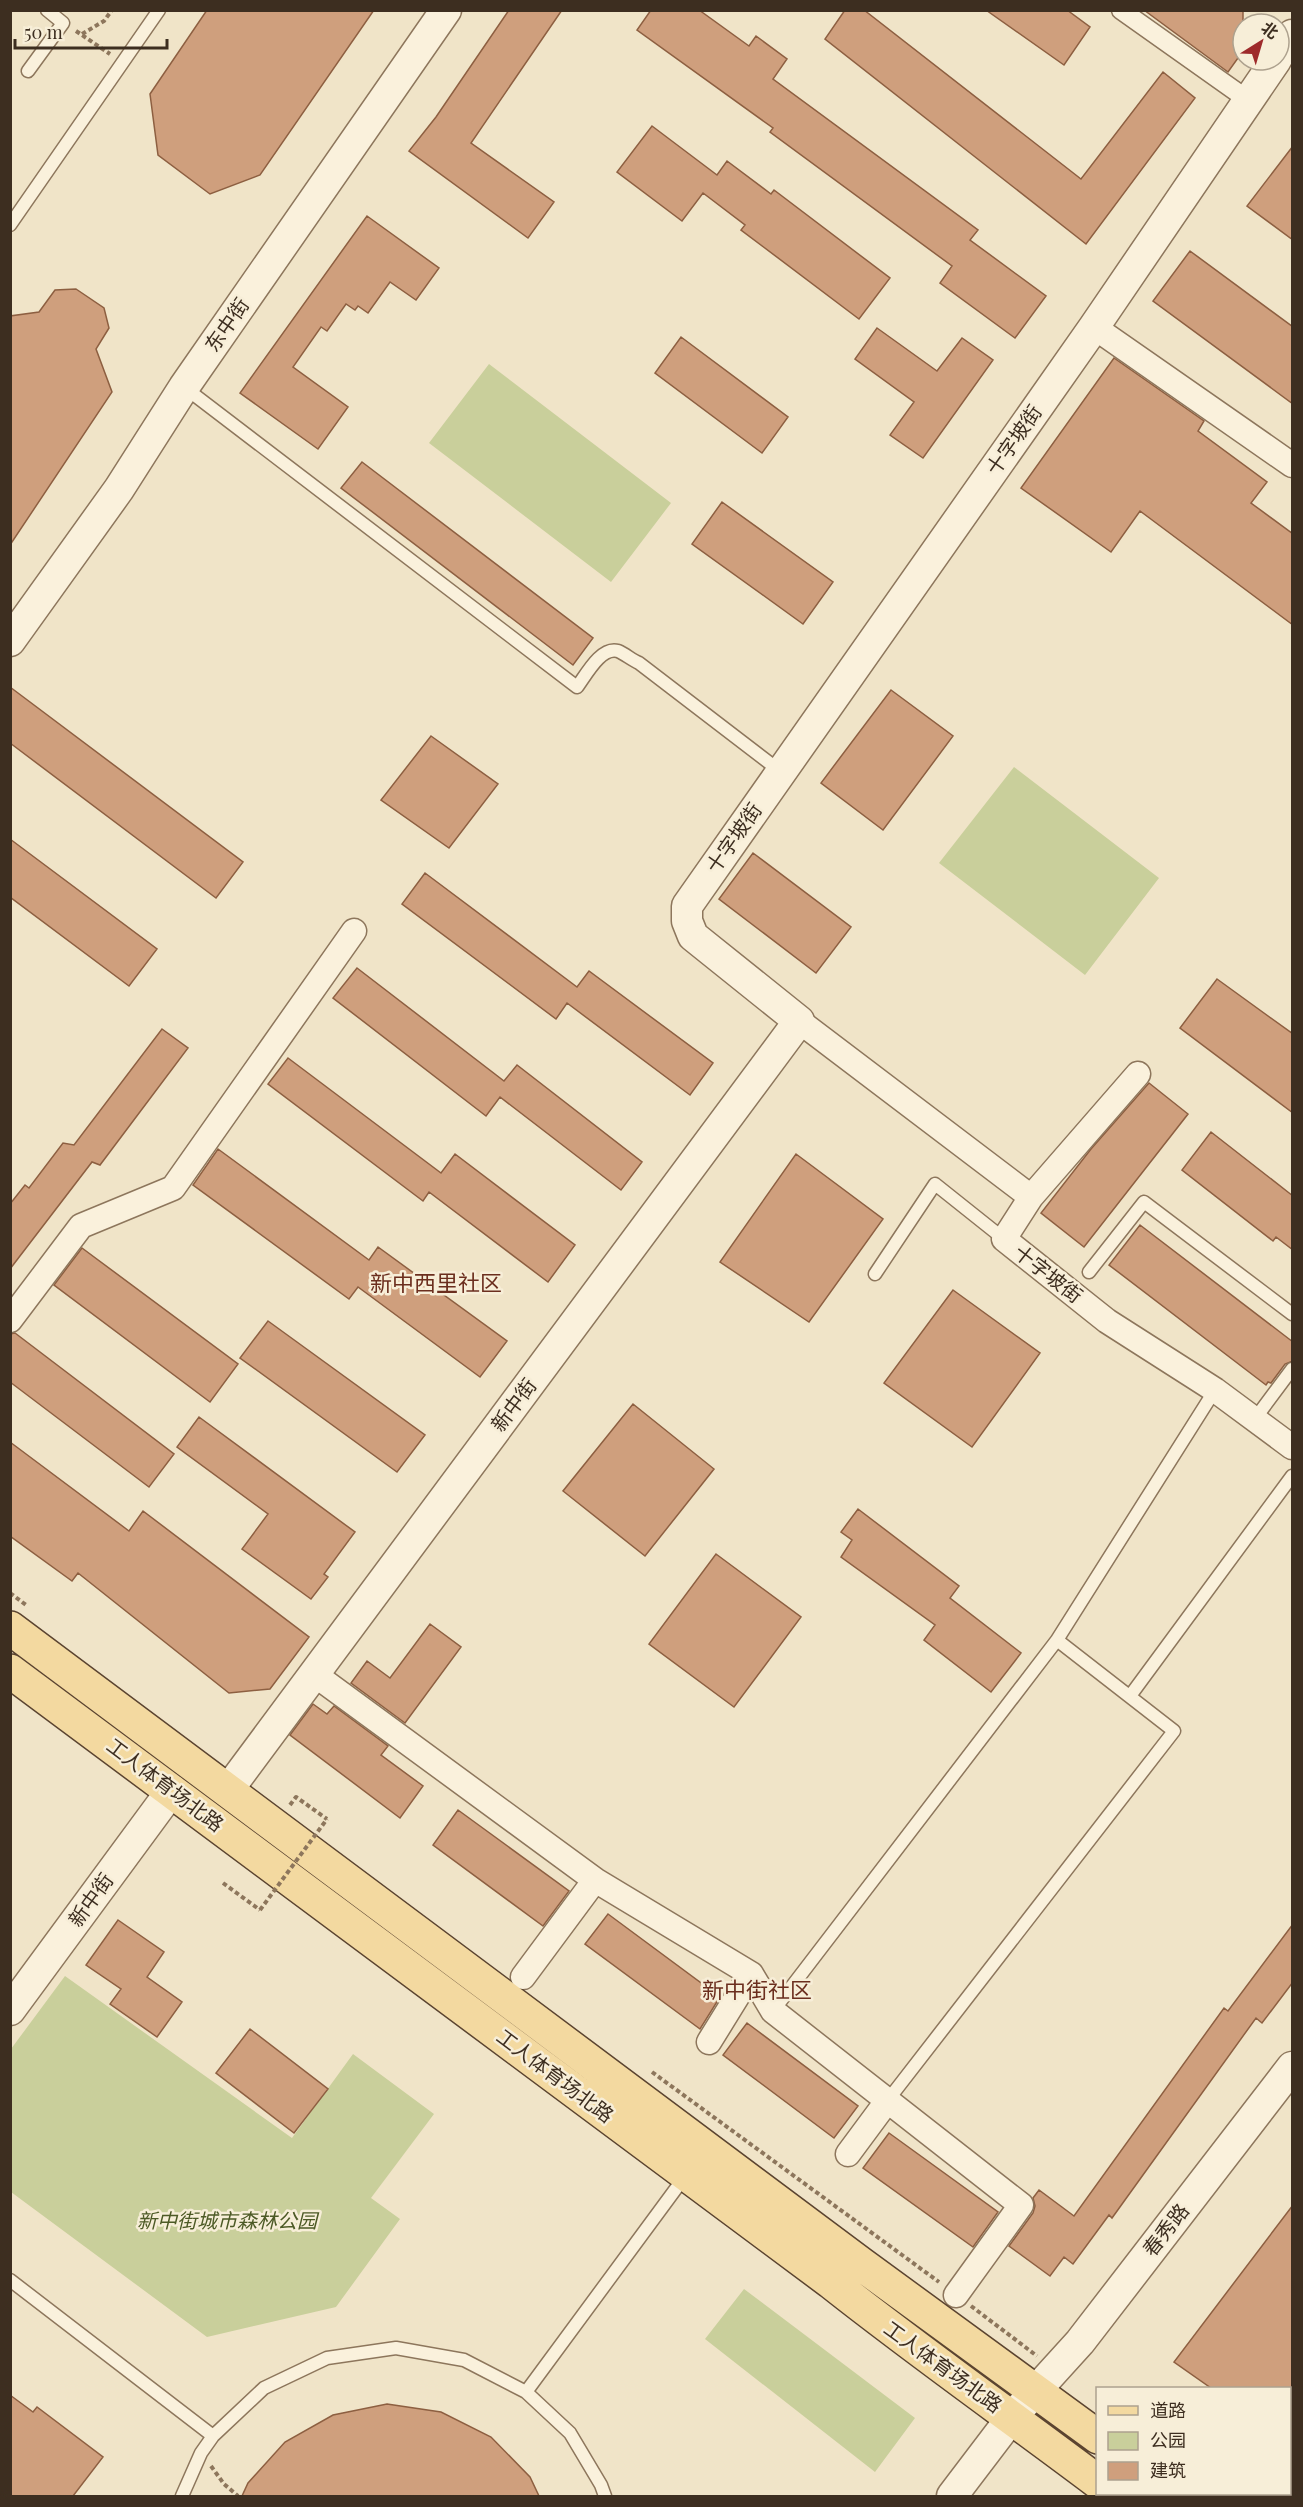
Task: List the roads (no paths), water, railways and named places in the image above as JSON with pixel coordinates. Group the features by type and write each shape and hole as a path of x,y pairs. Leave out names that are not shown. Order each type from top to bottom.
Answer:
{"main road":[{"name":"工人体育场北路","path":"20,1617 228,1790 861,2264 1046,2380 1096,2435"},
{"name":"工人体育场北路","path":"10,1671 172,1790 921,2353 1012,2417 1096,2480"}],"street":[{"name":"东中街","path":"10,640 119,489 184,387 446,10"},
{"path":"1120,10 1248,100"},
{"name":"十字坡街","path":"1268,72 1094,327 687,906 687,921 693,936 799,1021 1031,1197 1004,1239 1107,1321 1215,1390 1293,1447"},
{"path":"1094,327 1293,465"},
{"path":"10,1320 81,1226 173,1188 354,931"},
{"name":"新中街","path":"228,1790 799,1021"},
{"path":"1031,1197 1138,1074"},
{"path":"314,1674 595,1880 751,1974 773,2011 1021,2205 956,2295"},
{"name":"新中街","path":"10,2010 172,1790"},
{"path":"523,1977 595,1880"},
{"path":"709,2042 751,1974"},
{"name":"春秀路","path":"952,2496 1012,2417 1046,2380 1293,2067"},
{"path":"848,2154 888,2100"}],"lane":[{"path":"28,71 63,23 47,10"},
{"path":"10,225 159,10"},
{"path":"184,387 577,687 600,657 607,652 617,650 639,663 780,771"},
{"path":"875,1274 935,1184 1004,1239"},
{"path":"1089,1272 1144,1202 1293,1314"},
{"path":"1254,1420 1293,1369"},
{"path":"773,2011 1057,1640 1215,1390"},
{"path":"1130,1696 1293,1476"},
{"path":"888,2100 1174,1731 1057,1640"},
{"path":"526,2392 686,2175"},
{"path":"10,2280 213,2436"},
{"path":"182,2496 201,2453 213,2436 264,2388 327,2358 396,2348 464,2360 526,2392 570,2433 601,2485 604,2496"}],"district":[{"name":"新中西里社区","path":"436,1283"},
{"name":"新中街社区","path":"757,1990"}],"park label":[{"name":"新中街城市森林公园","path":"227,2221"}]}
